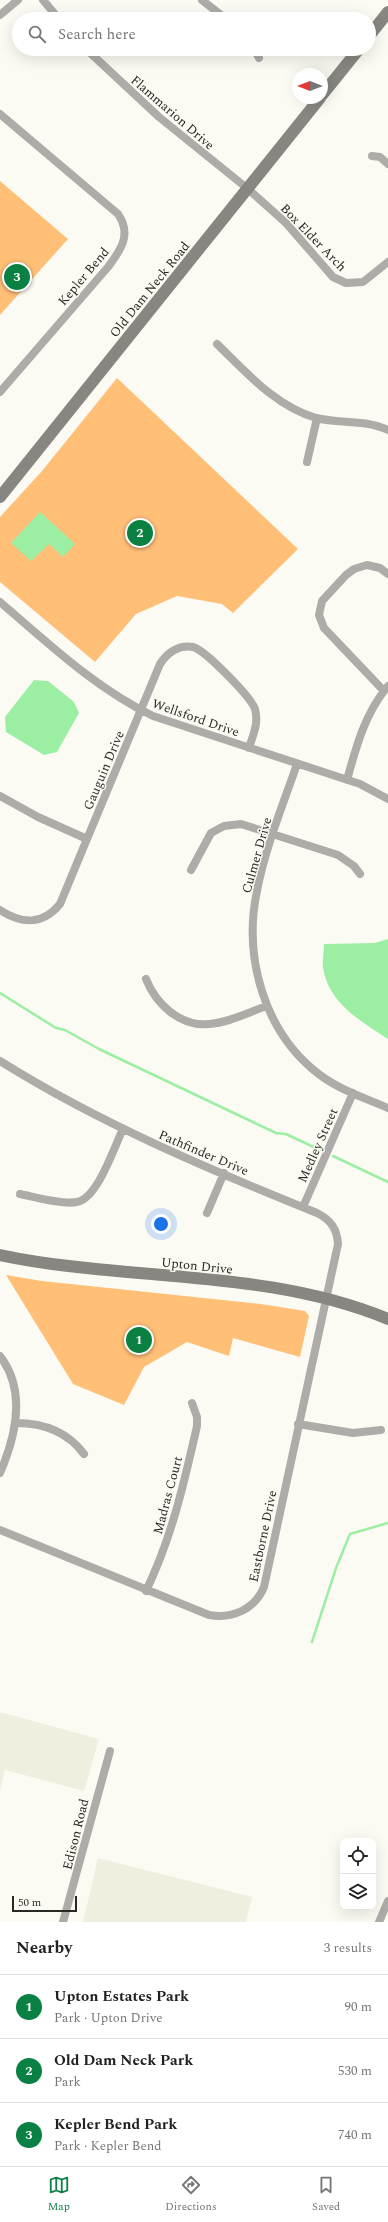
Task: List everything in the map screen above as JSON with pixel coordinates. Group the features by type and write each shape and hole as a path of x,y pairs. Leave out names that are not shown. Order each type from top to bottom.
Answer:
{"street":[{"path":"0,15 18,0"},
{"path":"43,0 53,12"},
{"path":"202,0 217,12"},
{"path":"376,27 388,12"},
{"name":"Flammarion Drive","path":"94,56 159,117 248,189"},
{"path":"328,87 353,56"},
{"name":"Old Dam Neck Road","path":"0,497 315,104"},
{"name":"Kepler Bend","path":"0,114 118,214 125,228 126,236 116,256 108,267 0,392"},
{"path":"372,156 380,157 388,164"},
{"name":"Box Elder Arch","path":"248,189 286,223 338,281 350,283 363,282 388,262"},
{"path":"217,344 274,397 290,406 317,418 368,423 388,430"},
{"path":"308,462 317,418"},
{"path":"347,780 358,740 366,722 386,688 324,628 319,615 322,602 354,569 360,566 374,566 388,574"},
{"name":"Wellsford Drive","path":"0,602 100,685 140,710 153,716 347,780 388,799"},
{"name":"Gauguin Drive","path":"0,910 14,918 32,921 47,915 55,910 60,904 140,710 164,659 177,649 186,646 194,647 200,650 230,678 252,704 256,719 249,748"},
{"name":"Culmer Drive","path":"297,764 257,890 253,930 257,972 267,1006 284,1038 307,1065 336,1085 388,1108"},
{"path":"0,796 38,817 86,839"},
{"path":"191,870 211,833 224,826 241,824 338,855 346,860 360,874"},
{"path":"146,979 153,994 170,1012 187,1022 198,1024 218,1023 267,1006"},
{"name":"Pathfinder Drive","path":"0,1061 37,1084 123,1129 326,1218 333,1226 338,1244 327,1298"},
{"name":"Medley Street","path":"303,1207 353,1093"},
{"path":"20,1194 70,1203 84,1200 96,1186 123,1129"},
{"path":"207,1213 224,1173"},
{"name":"Upton Drive","path":"0,1255 60,1265 272,1287 327,1298 388,1319"},
{"name":"Eastborne Drive","path":"0,1530 146,1590 215,1616 235,1614 251,1606 264,1587 298,1424 327,1298"},
{"path":"0,1356 14,1385 16,1398 16,1423 0,1473"},
{"name":"Madras Court","path":"146,1590 159,1563 179,1506 197,1426 197,1417 192,1403"},
{"path":"16,1423 34,1424 60,1432 78,1445 84,1454"},
{"path":"298,1424 353,1433 382,1430"},
{"name":"Edison Road","path":"63,1922 110,1751"},
{"path":"379,1922 388,1901"}],"shaded area":[{"path":"0,181 68,239 0,315"},
{"path":"117,378 298,549 233,613 222,604 177,596 136,614 95,662 0,582 0,517 42,471"},
{"path":"40,512 75,544 63,557 49,544 31,561 11,543"},
{"path":"34,680 48,681 74,702 79,713 57,752 44,755 6,732 5,717"},
{"path":"388,939 388,1039 357,1018 339,1002 326,981 323,962 324,944 375,943"},
{"path":"6,1275 42,1281 261,1304 305,1311 309,1316 300,1357 233,1338 229,1356 187,1342 144,1367 124,1405 73,1384"},
{"path":"0,1712 99,1739 84,1791 5,1770 0,1791"},
{"path":"98,1858 252,1897 246,1922 83,1922"}],"waterway":[{"path":"0,993 56,1028 65,1030 99,1049 276,1133 286,1134 320,1150"},
{"path":"333,1156 388,1182"},
{"path":"312,1642 336,1568 350,1534 388,1523"}],"place":[{"name":"Kepler Bend Park","path":"17,277"},
{"name":"Old Dam Neck Park","path":"140,533"},
{"name":"Upton Estates Park","path":"139,1340"}]}
